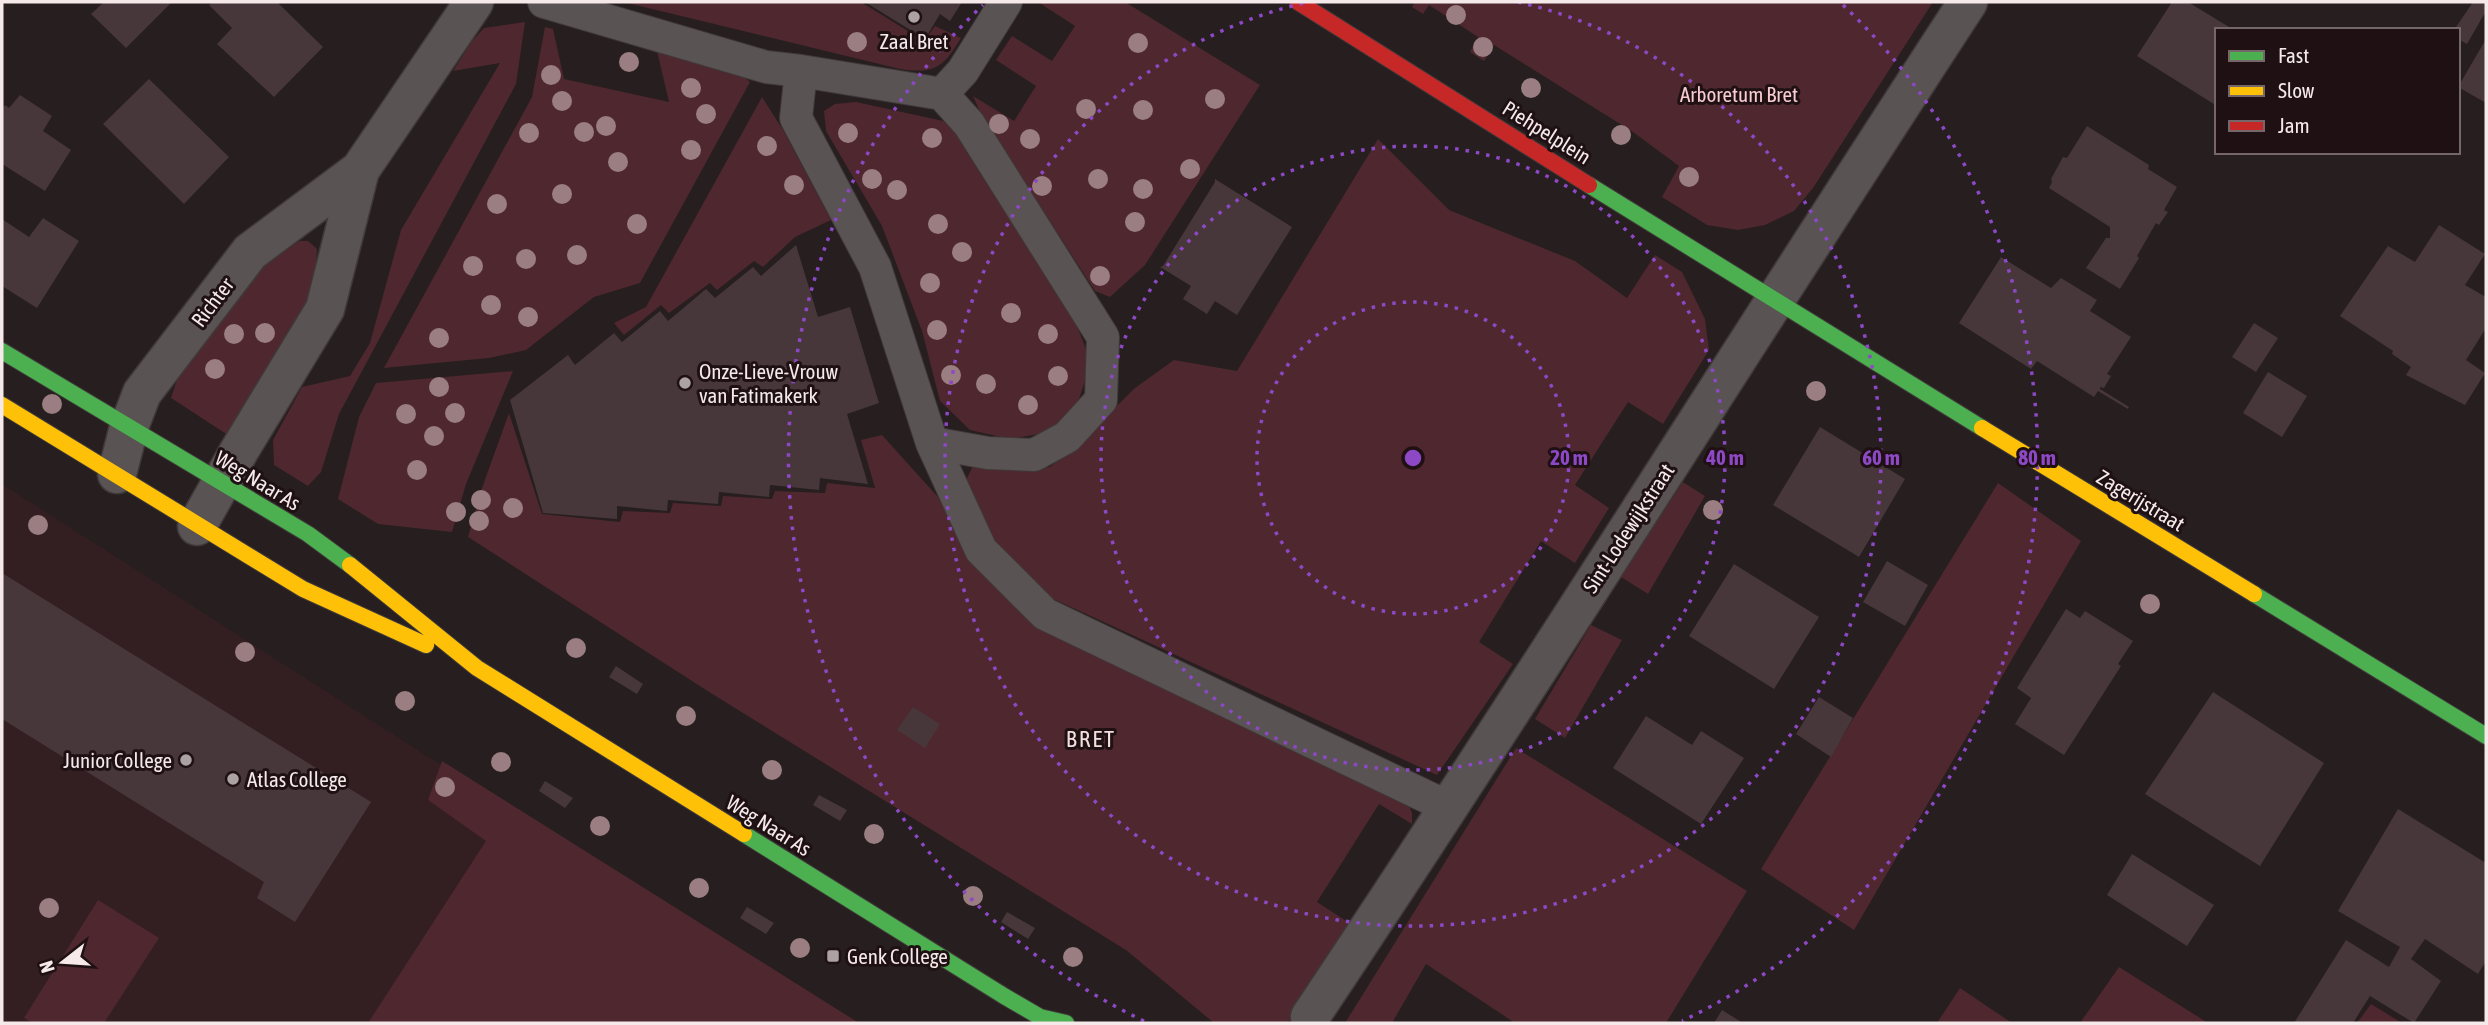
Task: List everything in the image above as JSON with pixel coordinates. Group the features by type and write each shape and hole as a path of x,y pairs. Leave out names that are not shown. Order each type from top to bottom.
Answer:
{"main road":[{"name":"Piehpelplein","path":"1298,2 1773,300"},
{"name":"Zagerijstraat","path":"1773,300 2486,736"},
{"name":"Weg Naar As","path":"2,351 329,548 477,668 1042,1020 1066,1023"},
{"name":"Weg Naar As","path":"2,405 303,589 477,668"}],"street":[{"name":"Richter","path":"117,474 129,427 142,393 250,252 360,170 474,2"},
{"name":"Sint-Lodewijkstraat","path":"1310,1017 1450,808 1773,300 1968,2"},
{"name":"Richter","path":"197,526 221,481 325,309 360,170"}],"lane":[{"path":"544,2 766,66 942,93 969,124 1103,337 1101,400 1067,437 1034,455 988,453 932,443"},
{"path":"942,93 963,71 1006,2"},
{"path":"801,71 796,118 875,267 932,443 981,550 1045,614 1450,808"}],"shaded area":[{"name":"Atlas College","path":"2,484 516,813 858,1023 2,1023"}],"green space":[{"path":"623,2 861,2 924,41 935,26 961,38 949,56 937,67 922,70 900,69"},
{"path":"1038,2 1125,2 1260,85 1145,265 1110,297 1095,291 981,114 973,96 1014,121 1036,86 996,60 1012,36 1052,61 1075,26"},
{"name":"Arboretum Bret","path":"1415,2 1933,2 1813,188 1794,211 1765,225 1738,230 1707,225 1662,197 1679,166 1633,132 1494,45 1484,61 1470,52 1478,37 1429,5 1423,14 1412,7"},
{"path":"525,22 516,84 339,414 321,472 308,486 274,465 273,440 302,387 350,376 370,343 401,230 500,63 453,71 472,41 484,28"},
{"path":"545,27 553,29 564,79 669,102 657,51 738,71 750,82 640,283 594,297 526,350 489,358 384,368 532,97"},
{"path":"762,97 783,130 831,220 795,237 763,267 754,261 717,290 710,283 669,313 661,305 624,335 614,323 646,307"},
{"path":"856,102 948,122 1077,326 1091,362 1078,402 1065,419 1044,433 1010,439 970,430 940,401 922,331 882,226 826,131 824,111 835,104"},
{"path":"1378,139 1449,210 1575,261 1627,298 1655,255 1682,272 1705,319 1709,350 1663,424 1628,402 1575,485 1609,508 1575,563 1541,541 1479,642 1513,664 1437,775 1047,596 994,547 963,486 974,464 992,470 1050,467 1075,447 1135,388 1174,360 1237,371"},
{"path":"300,241 308,241 317,249 315,282 306,312 231,437 171,398 180,371 254,268"},
{"path":"513,371 466,484 452,532 378,524 338,499 359,417 376,383"},
{"path":"509,413 542,514 620,522 623,511 670,513 673,503 721,506 723,496 772,499 775,491 825,493 827,483 875,488 861,440 882,435 937,496 988,578 1405,795 1412,813 1412,824 1379,804 1317,902 1351,924 1288,1023 1214,1023 1126,950 706,690 468,537"},
{"path":"1683,482 1705,496 1648,594 1621,577"},
{"path":"1998,483 2081,541 1854,930 1761,869"},
{"path":"1591,625 1622,640 1565,738 1535,719"},
{"path":"1516,748 1747,891 1666,1023 1515,1023 1426,964 1392,1023 1345,1023"},
{"path":"442,761 859,1023 368,1023 486,841 428,800"},
{"path":"98,900 159,938 104,1023 33,1023 24,1018"},
{"path":"2119,967 2208,1023 2080,1023"},
{"path":"1960,988 2012,1023 1937,1023"},
{"path":"2371,1004 2402,1023 2357,1023"}],"building":[{"path":"104,2 172,2 126,48 91,14"},
{"path":"213,2 277,2 323,47 274,97 217,44 232,28 209,5"},
{"name":"Zaal Bret","path":"865,2 962,2 950,21 940,14 925,39"},
{"path":"2172,2 2188,2 2231,28 2215,28 2215,105 2137,56"},
{"path":"2473,2 2486,2 2486,11 2467,44 2460,40 2460,28 2455,28"},
{"path":"2486,39 2486,103 2460,88 2460,84"},
{"path":"149,79 229,157 184,204 103,124"},
{"path":"20,95 52,116 43,131 71,150 45,191 2,164 2,109 5,105 9,108"},
{"path":"2087,126 2149,165 2148,169 2177,187 2164,210 2168,212 2159,225 2156,223 2120,289 2086,268 2106,238 2110,238 2110,227 2049,188 2063,157 2067,158"},
{"path":"1215,179 1292,227 1237,315 1215,301 1207,314 1183,299 1191,286 1160,267"},
{"path":"43,218 79,241 37,308 2,286 2,219 29,237"},
{"path":"2439,225 2485,254 2465,285 2486,297 2486,328 2466,360 2485,373 2465,405 2406,375 2411,367 2392,354 2393,351 2340,316 2388,246 2415,262"},
{"name":"Onze-Lieve-Vrouw van Fatimakerk","path":"796,245 818,317 850,307 879,403 847,414 868,484 820,478 819,490 770,485 769,497 719,492 718,504 668,500 667,511 617,506 617,519 543,513 510,400 568,355 575,365 614,333 622,342 660,311 668,321 706,289 715,298 753,267 761,276"},
{"path":"2001,257 2051,288 2061,278 2097,300 2090,311 2131,337 2107,374 2111,376 2104,388 2100,387 2129,407 2128,409 2098,391 2094,397 2037,361 2031,369 1959,323"},
{"path":"2254,323 2278,338 2256,372 2232,357"},
{"path":"2268,372 2307,396 2282,437 2243,413"},
{"path":"1820,427 1905,479 1859,557 1773,505"},
{"path":"1887,561 1928,585 1905,626 1863,602"},
{"path":"1734,564 1819,617 1774,689 1689,636"},
{"name":"Junior College","path":"2,573 371,802 295,922 257,898 264,882 2,719"},
{"path":"2066,609 2080,618 2085,611 2133,641 2118,664 2121,666 2064,755 2015,724 2031,698 2017,688"},
{"path":"616,666 643,684 637,694 609,677"},
{"path":"2213,692 2324,763 2260,866 2145,794"},
{"path":"1819,697 1853,718 1831,757 1796,734"},
{"path":"913,707 940,724 925,748 897,730"},
{"path":"1646,716 1692,745 1701,731 1744,758 1701,824 1613,768"},
{"path":"545,781 573,798 565,808 539,791"},
{"path":"819,795 847,810 840,821 813,805"},
{"path":"2398,809 2486,863 2486,961 2478,974 2425,939 2411,959 2441,981 2414,1023 2370,996 2353,1023 2294,1023 2346,940 2389,967 2400,947 2338,911"},
{"path":"2132,854 2214,905 2187,946 2107,895"},
{"path":"747,907 774,923 766,934 740,918"},
{"path":"1007,912 1035,928 1028,939 1001,922"},
{"path":"1722,1010 1743,1023 1714,1023"}],"traffic: fast":[{"path":"1589,185 1982,428"},
{"path":"2,351 308,534 350,565"},
{"path":"2254,594 2486,736"},
{"path":"744,834 1004,996 1040,1017 1066,1023"}],"traffic: slow":[{"path":"2,405 303,589 426,645"},
{"path":"1982,428 2254,594"},
{"path":"350,565 477,668 744,834"}],"traffic: jam":[{"path":"1298,2 1589,185"}],"place":[{"name":"Zaal Bret","path":"914,17"},
{"name":"Onze-Lieve-Vrouw van Fatimakerk","path":"685,383"},
{"name":"Junior College","path":"186,760"},
{"name":"Atlas College","path":"233,779"},
{"name":"Genk College","path":"833,956"}],"district":[{"name":"BRET","path":"1091,739"}]}
